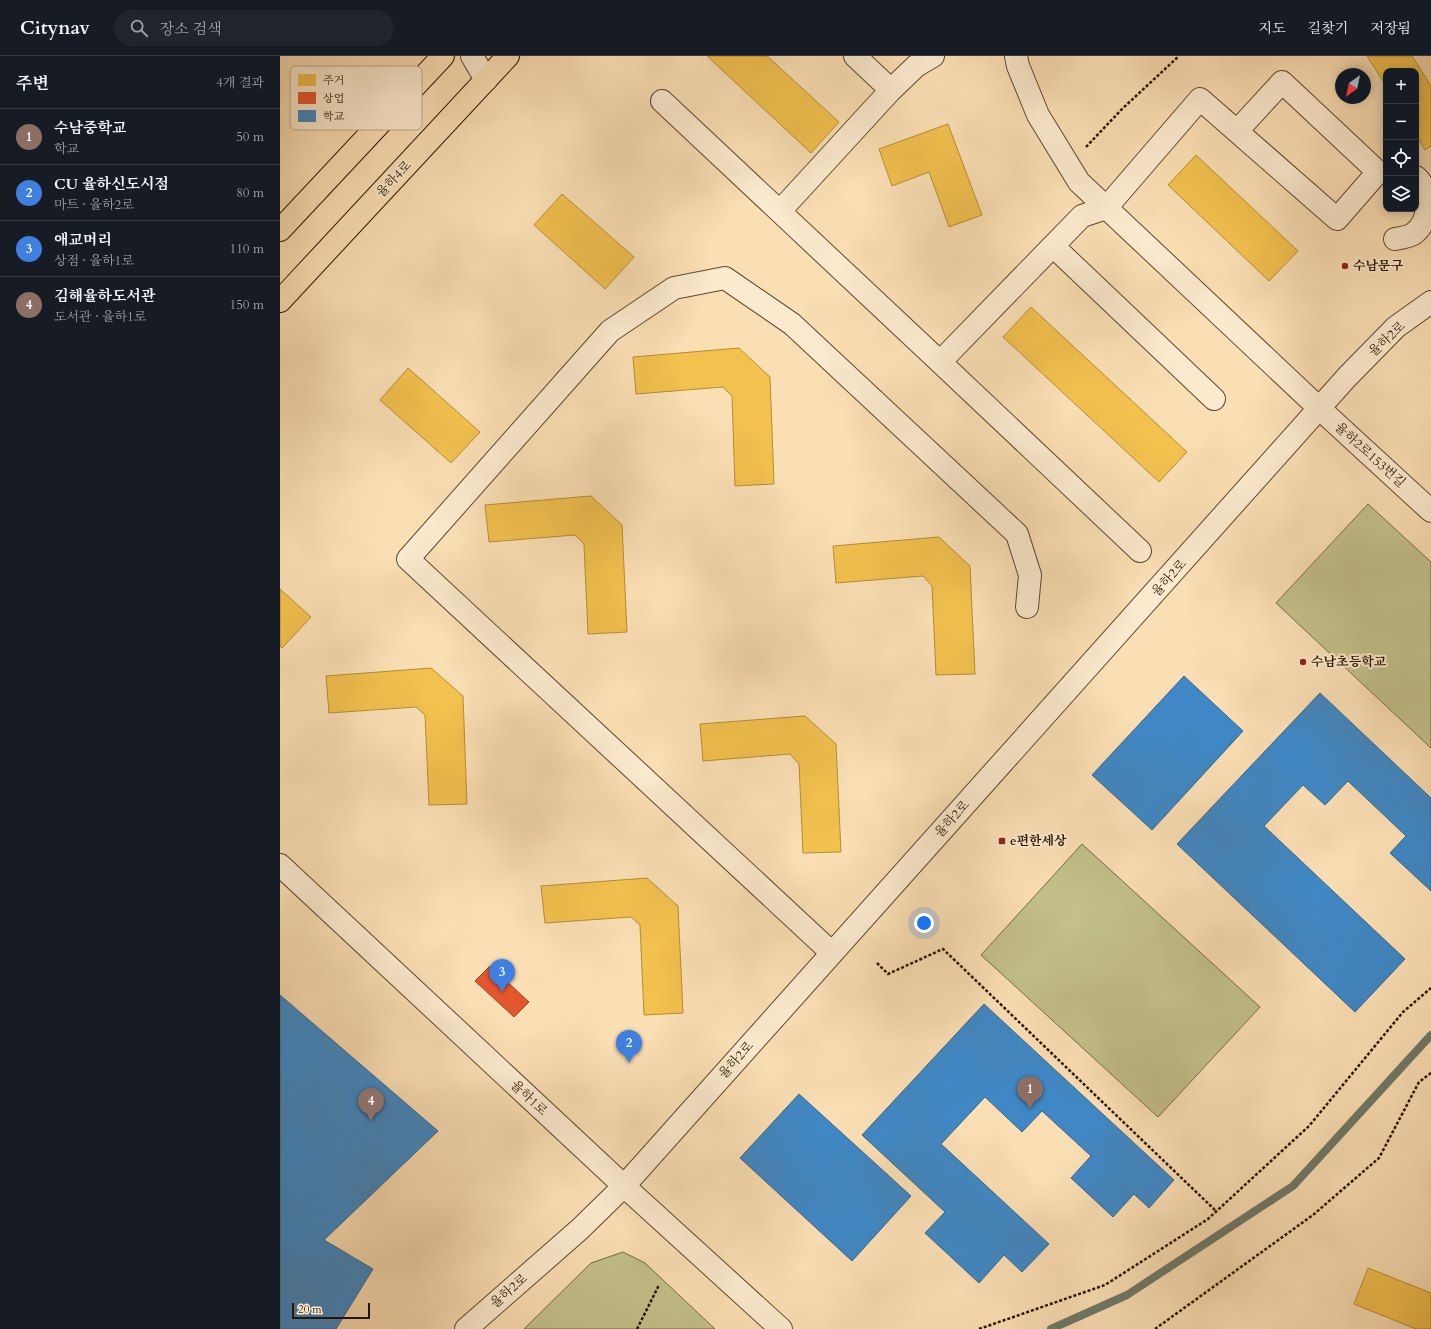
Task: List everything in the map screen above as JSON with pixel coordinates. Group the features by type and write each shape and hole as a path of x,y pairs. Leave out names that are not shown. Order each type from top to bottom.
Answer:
{"main road":[{"path":"422,78 443,56"},
{"name":"율하4로","path":"280,302 508,56"},
{"path":"280,230 374,130"}],"street":[{"path":"472,56 486,80"},
{"path":"855,56 891,90"},
{"path":"780,211 891,90 916,66 933,56"},
{"name":"율하2로153번길","path":"1016,56 1018,66 1038,115 1079,182 1320,409 1427,500"},
{"path":"940,362 1082,216 1106,208 1200,99 1337,219 1382,170 1282,82 1237,131"},
{"path":"662,101 1140,551"},
{"path":"1395,239 1412,234 1421,227 1429,211 1429,195 1419,179"},
{"path":"1053,246 1214,398"},
{"path":"832,953 408,559 610,331 674,288 725,278 792,324 1017,534 1030,575 1027,607"},
{"name":"율하2로","path":"466,1329 574,1234 624,1186 1347,378 1396,327 1431,302"},
{"name":"율하1로","path":"280,865 624,1186 781,1329"}],"path":[{"path":"1084,149 1122,109 1179,56"},
{"path":"877,963 888,974 943,949 1216,1211"},
{"path":"979,1329 1106,1285 1208,1219 1309,1126 1402,1012 1431,988"},
{"path":"1155,1329 1313,1215 1380,1158 1419,1082 1431,1073"},
{"path":"637,1329 659,1285"}],"shaded area":[{"path":"1368,504 1431,562 1431,748 1276,603"},
{"path":"1082,844 1260,1007 1158,1117 981,955"},
{"path":"623,1252 645,1263 715,1329 524,1329 591,1263"}],"building: 주거":[{"path":"707,56 767,56 839,122 811,153"},
{"path":"1367,56 1412,56 1431,86 1431,146 1425,150 1419,140 1419,68 1383,68 1383,81"},
{"path":"948,124 982,215 949,227 929,172 892,186 879,149"},
{"path":"1196,155 1298,251 1269,281 1168,185"},
{"path":"562,194 634,257 605,289 534,225"},
{"path":"1031,307 1187,452 1159,482 1003,337"},
{"path":"739,348 770,377 774,484 735,486 732,396 723,387 636,394 633,357"},
{"path":"408,368 480,432 451,463 380,400"},
{"path":"591,496 622,525 627,632 588,634 584,544 575,535 489,542 485,505"},
{"path":"939,537 970,566 975,674 936,675 932,586 923,576 836,583 833,546"},
{"path":"280,589 311,617 282,648 280,646"},
{"path":"431,668 463,696 467,804 429,805 425,715 416,707 329,713 326,676"},
{"path":"805,716 836,744 841,852 803,853 799,764 790,754 703,761 700,724"},
{"path":"647,878 678,906 683,1013 644,1015 640,925 631,917 545,923 541,886"},
{"path":"1368,1268 1431,1293 1431,1329 1416,1329 1354,1304"}],"building: 상업":[{"path":"490,966 529,1002 514,1017 475,981"}],"building: 학교":[{"path":"1184,676 1243,731 1152,830 1092,775"},
{"path":"1320,693 1431,798 1431,891 1390,853 1406,836 1348,781 1325,805 1303,785 1264,826 1405,959 1355,1012 1177,844"},
{"path":"280,995 438,1131 324,1240 373,1269 336,1329 280,1329"},
{"path":"984,1004 1174,1180 1149,1208 1134,1194 1113,1217 1071,1178 1091,1156 1042,1111 1022,1132 985,1097 941,1144 1049,1244 1022,1272 1004,1255 979,1283 925,1233 945,1212 862,1135"},
{"path":"799,1094 911,1196 852,1261 740,1158"}],"waterway":[{"path":"1051,1329 1127,1295 1293,1186 1431,1035"}],"place":[{"name":"수남문구","path":"1345,266"},
{"name":"수남초등학교","path":"1303,662"},
{"name":"e편한세상","path":"1002,841"},
{"name":"애교머리","path":"502,992"},
{"name":"CU 율하신도시점","path":"629,1063"},
{"name":"수남중학교","path":"1030,1109"},
{"name":"김해율하도서관","path":"371,1121"}]}
